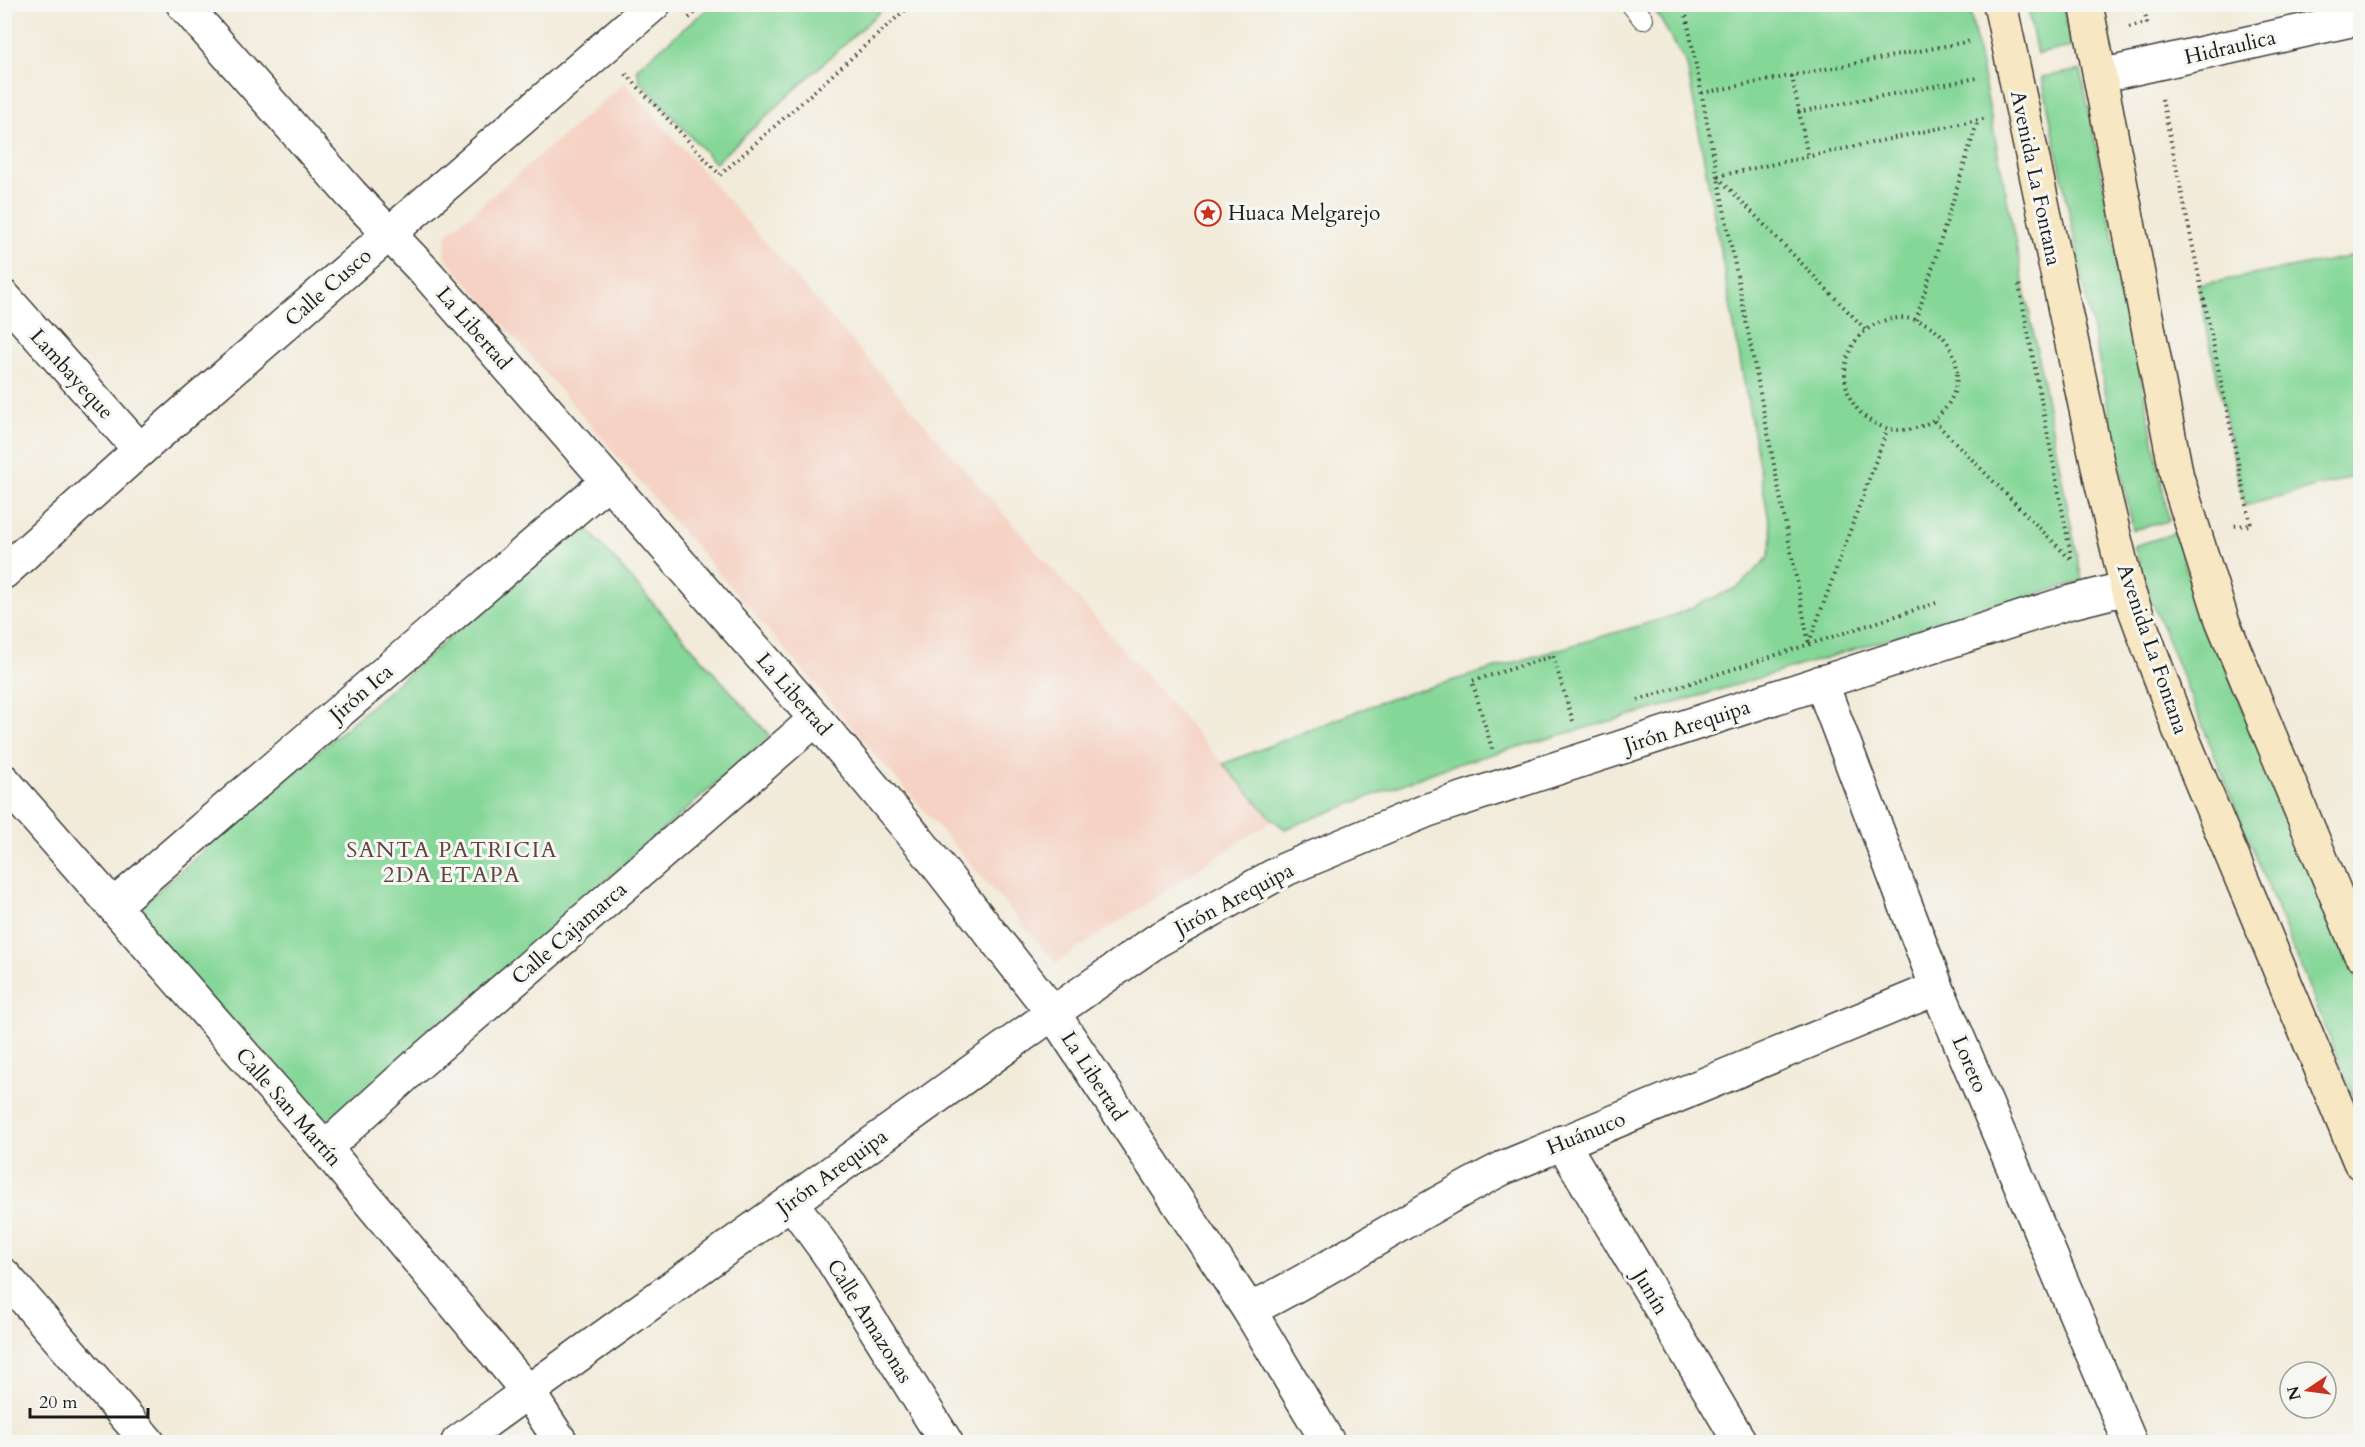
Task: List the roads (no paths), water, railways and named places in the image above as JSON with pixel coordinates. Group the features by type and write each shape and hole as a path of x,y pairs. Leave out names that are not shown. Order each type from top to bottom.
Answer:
{"main road":[{"name":"Avenida La Fontana","path":"2000,4 2102,485 2127,588 2179,729 2361,1162"},
{"path":"2086,4 2177,477 2222,620 2361,953"}],"street":[{"name":"La Libertad","path":"183,4 351,194 429,276 816,719 917,839 1053,1013 1249,1310 1328,1443"},
{"name":"Calle Cusco","path":"4,572 140,450 654,4"},
{"name":"Hidraulica","path":"2100,76 2361,18"},
{"name":"Lambayeque","path":"4,297 140,450"},
{"name":"Jirón Ica","path":"114,905 608,481"},
{"name":"Jirón Arequipa","path":"458,1443 1156,941 1286,869 1428,810 2067,603 2127,588"},
{"name":"Loreto","path":"1821,682 1937,988 2130,1443"},
{"name":"Calle Cajamarca","path":"325,1148 419,1063 816,719"},
{"name":"Calle San Martín","path":"4,781 325,1148 528,1392 561,1443"},
{"name":"Huánuco","path":"1249,1310 1286,1292 1454,1193 1503,1168 1937,988"},
{"name":"Junín","path":"1562,1142 1740,1443"},
{"name":"Calle Amazonas","path":"791,1202 828,1253 946,1443"},
{"path":"4,1275 148,1443"}],"place":[{"name":"Huaca Melgarejo","path":"1208,213"}],"district":[{"name":"SANTA PATRICIA 2DA ETAPA","path":"452,862"}]}
